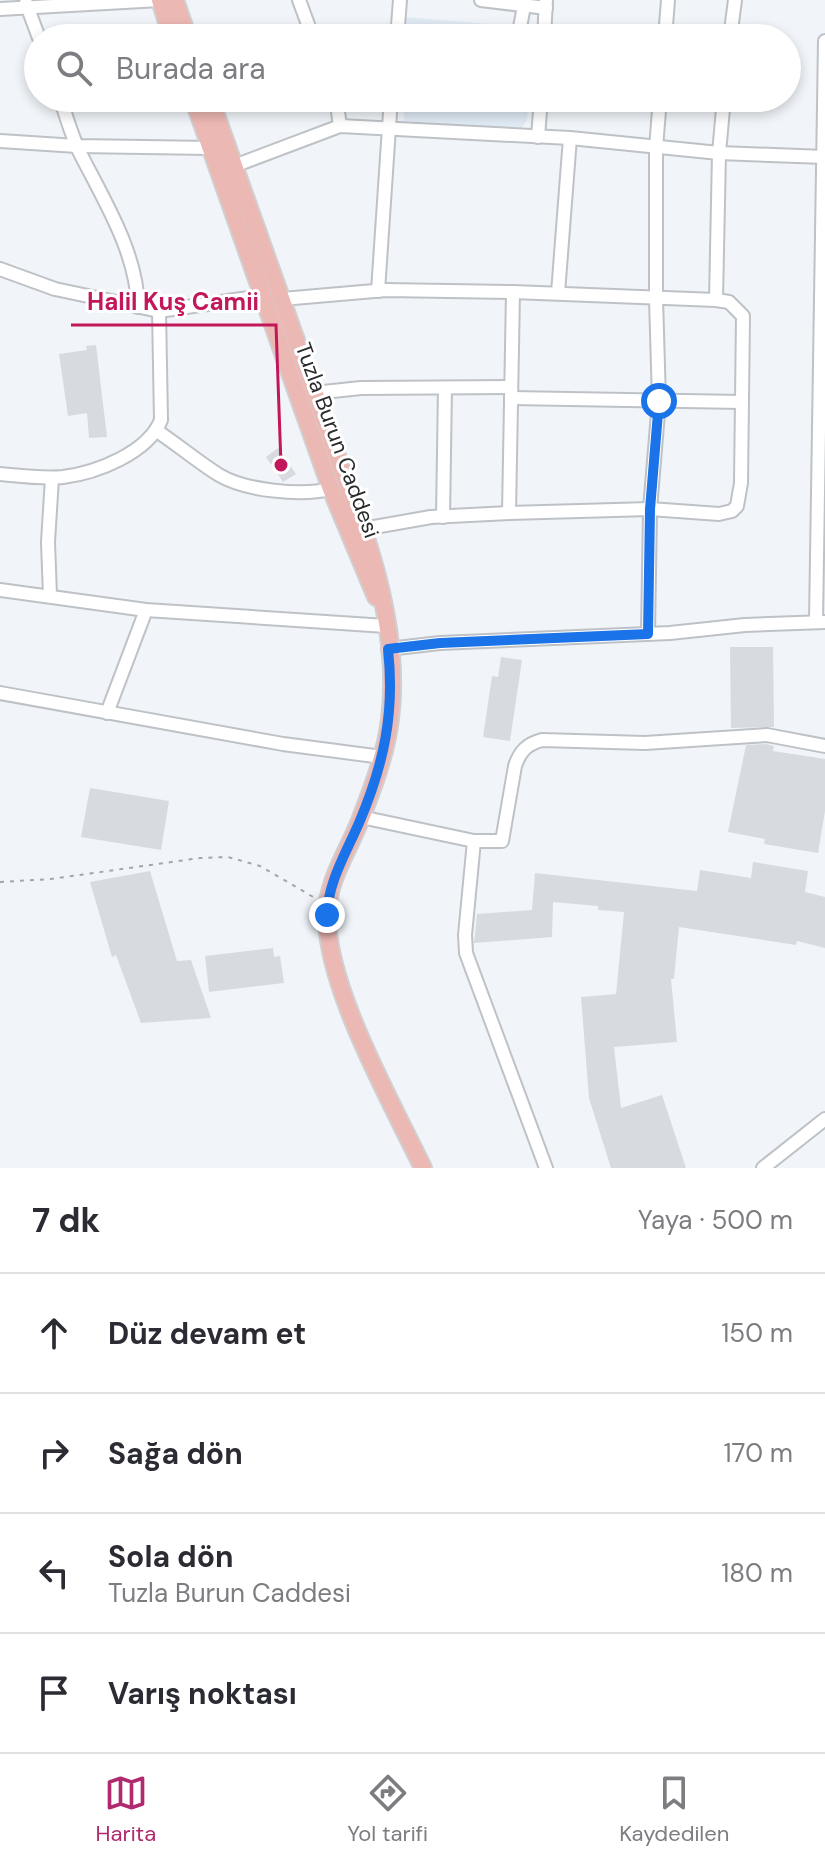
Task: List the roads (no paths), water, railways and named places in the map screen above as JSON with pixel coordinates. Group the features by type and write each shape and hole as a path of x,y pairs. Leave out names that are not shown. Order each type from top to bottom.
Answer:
{"main road":[{"path":"160,0 168,24"},
{"path":"175,0 183,24"},
{"name":"Tuzla Burun Caddesi","path":"198,112 331,489 385,619"},
{"name":"Tuzla Burun Caddesi","path":"215,112 377,570 388,649 391,711 382,757 333,882 327,905 327,927 333,959 350,1010 423,1168"}],"street":[{"path":"0,9 26,4 160,0"},
{"path":"299,0 308,24"},
{"path":"398,24 400,0"},
{"path":"481,0 524,6 546,4 545,24"},
{"path":"666,24 668,0"},
{"path":"732,24 735,0"},
{"path":"26,4 34,24"},
{"path":"521,24 524,6"},
{"path":"388,649 440,643 648,634 821,622 825,41"},
{"path":"65,112 77,146 118,227 136,286 138,307"},
{"path":"338,112 340,126"},
{"path":"378,291 390,112"},
{"path":"538,137 540,112"},
{"path":"648,634 650,509 659,401 656,298 659,112"},
{"path":"716,300 723,112"},
{"path":"234,166 340,126 570,138 719,153 824,157"},
{"path":"558,293 570,138"},
{"path":"0,141 77,146 210,148"},
{"path":"0,269 55,289 159,311 262,296"},
{"path":"282,299 378,291 558,293 716,300 729,302 743,316 741,483 737,506 732,511 719,514 650,509 509,513 443,517 363,529"},
{"path":"509,513 513,292"},
{"path":"0,474 52,478 80,474 115,460 157,431 162,408 159,311"},
{"path":"314,393 361,388 445,388 659,401 742,402"},
{"path":"443,517 445,388"},
{"path":"157,431 222,477 279,490 318,492 331,489"},
{"path":"50,596 48,542 52,478"},
{"path":"0,590 146,610 385,619"},
{"path":"107,713 146,610"},
{"path":"0,693 283,744 382,757"},
{"path":"361,817 474,841 502,841 519,755 533,743 542,740 645,743 767,735 825,746"},
{"path":"474,841 466,953 546,1168"},
{"path":"763,1168 825,1119"}],"place":[{"name":"Halil Kuş Camii","path":"281,465"}]}
